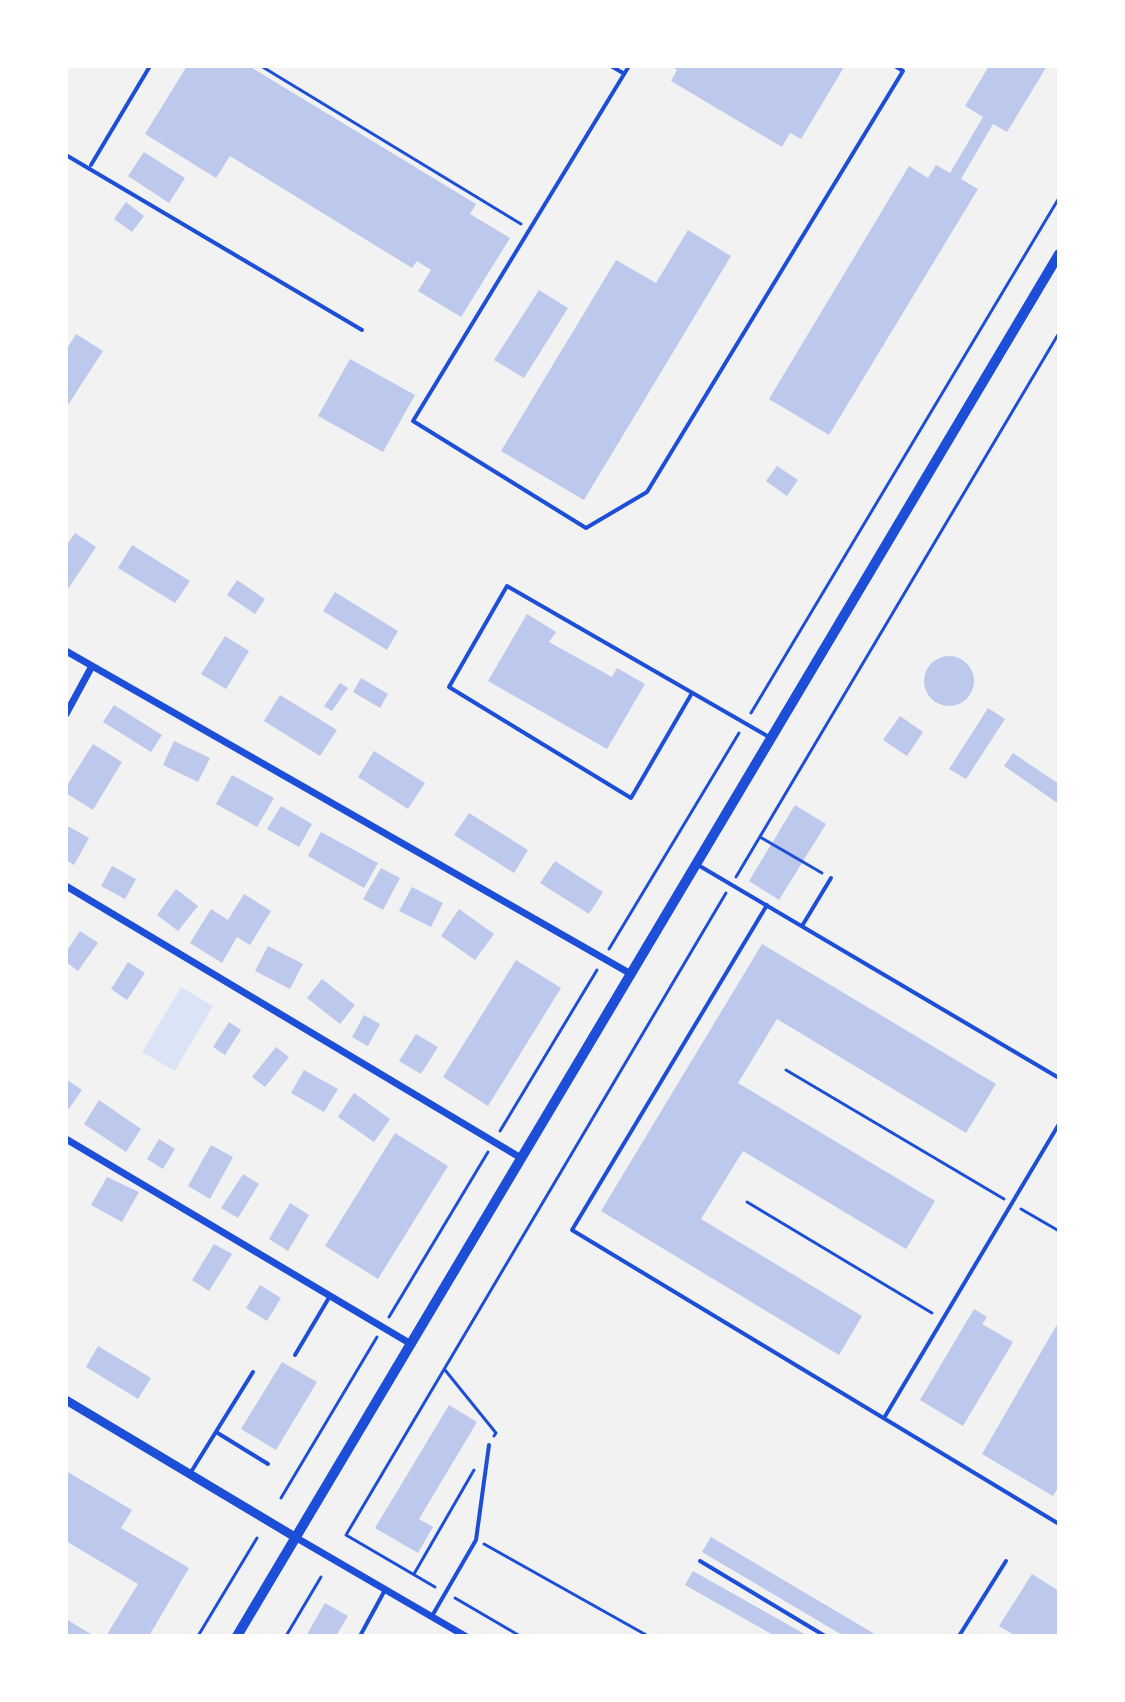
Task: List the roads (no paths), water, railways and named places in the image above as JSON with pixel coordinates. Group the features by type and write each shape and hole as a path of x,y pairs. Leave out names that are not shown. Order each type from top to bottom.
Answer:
{"main road":[{"path":"237,1636 1059,254"}],"street":[{"path":"66,651 631,974"},
{"path":"66,714 92,666"},
{"path":"66,886 521,1158"},
{"path":"66,1139 411,1344"},
{"path":"66,1400 465,1636"}],"lane":[{"path":"91,165 150,66"},
{"path":"611,66 624,74"},
{"path":"629,66 413,421 586,528 647,492 907,66"},
{"path":"895,66 903,71"},
{"path":"66,155 362,330"},
{"path":"692,693 631,798 449,687 507,586 771,738"},
{"path":"696,864 1059,1078"},
{"path":"802,926 831,878"},
{"path":"767,905 572,1230 1059,1524"},
{"path":"884,1418 1059,1124"},
{"path":"295,1355 330,1296"},
{"path":"190,1474 253,1372"},
{"path":"216,1432 268,1464"},
{"path":"432,1616 476,1540 489,1445"},
{"path":"700,1561 825,1636"},
{"path":"959,1636 1006,1561"},
{"path":"360,1636 385,1590"}]}
